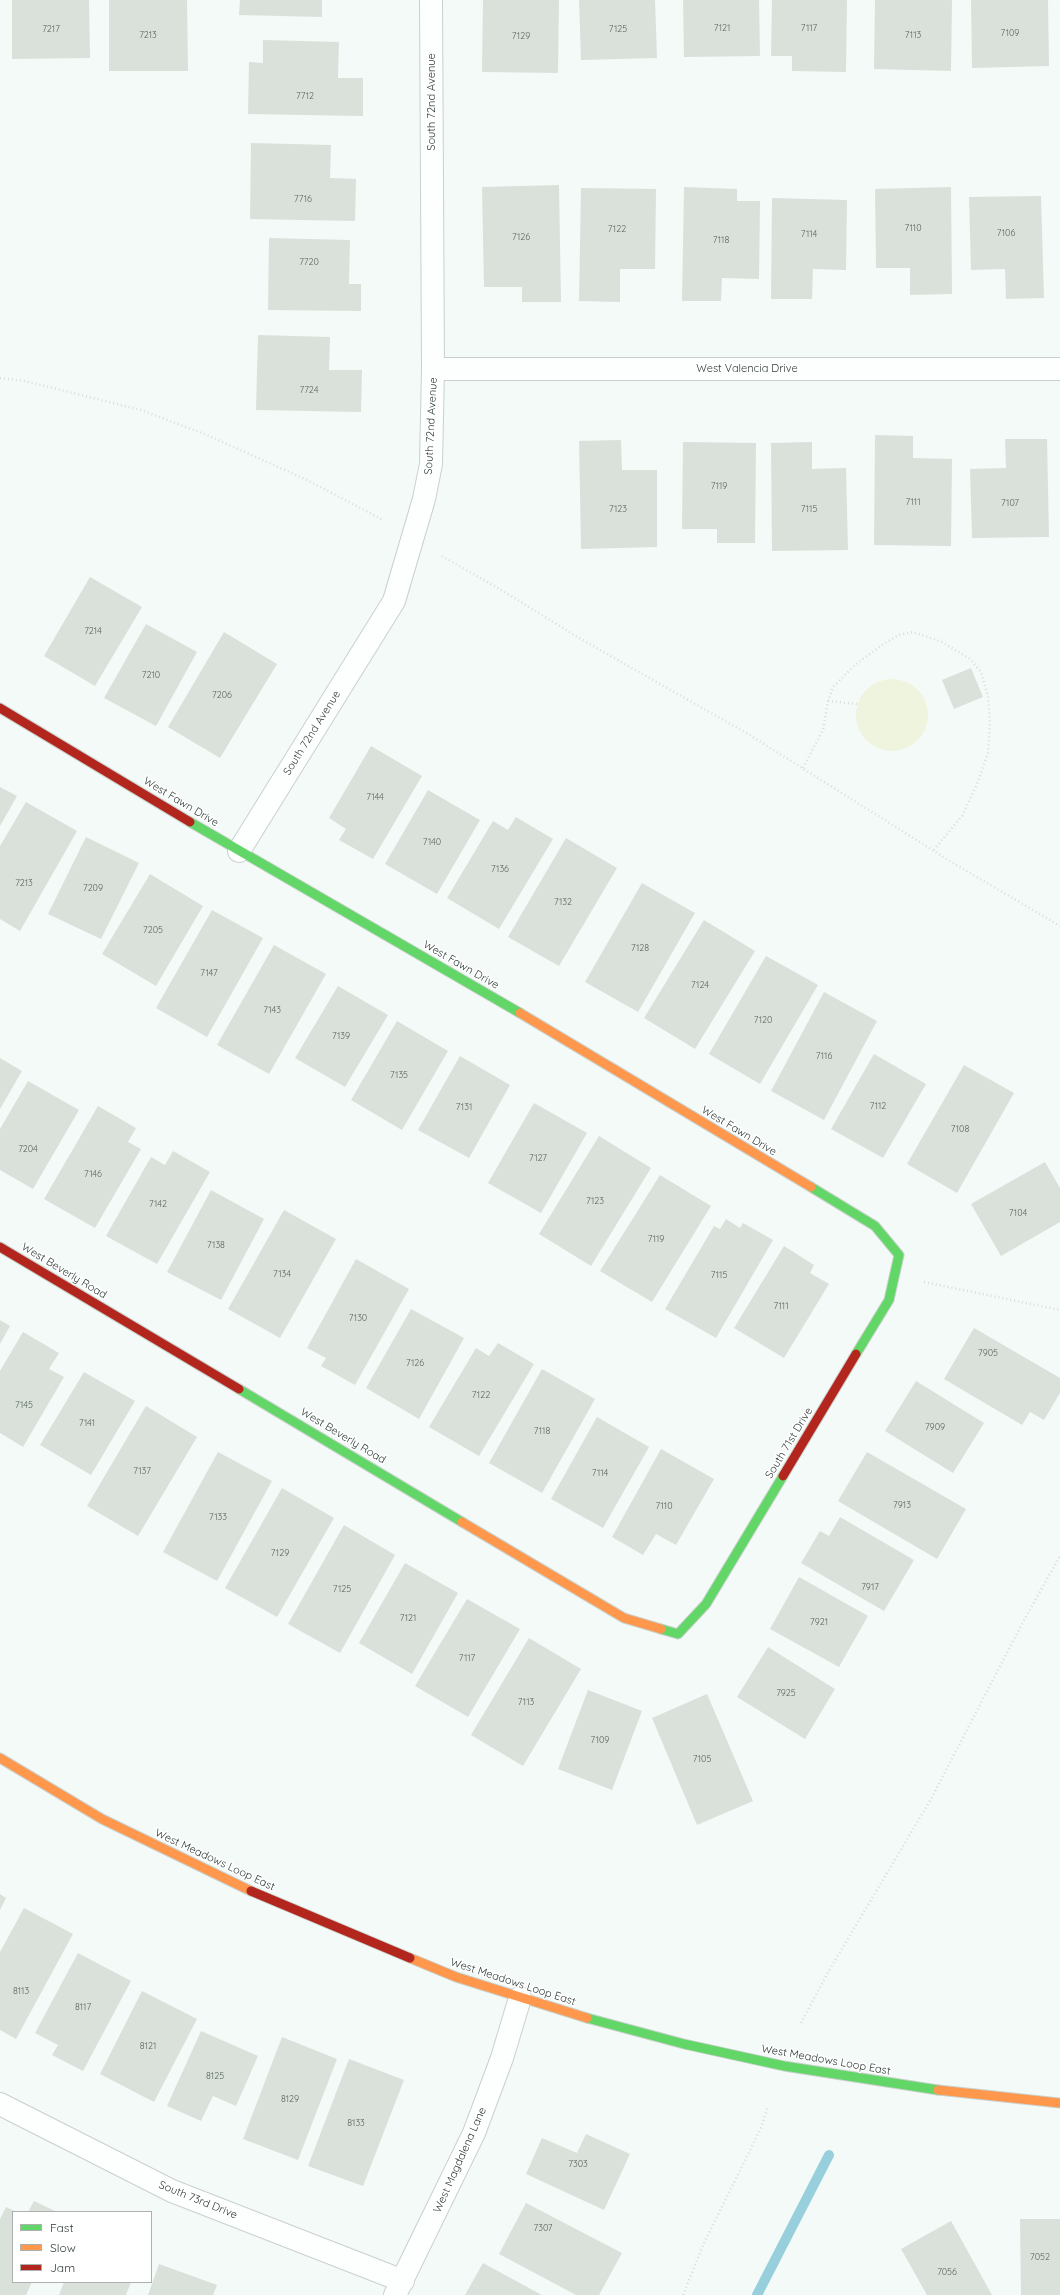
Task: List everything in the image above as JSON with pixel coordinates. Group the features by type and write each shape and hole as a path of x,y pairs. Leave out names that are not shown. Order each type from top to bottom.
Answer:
{"street":[{"name":"South 72nd Avenue","path":"239,851 394,601 424,499 431,464 433,369 431,0"},
{"name":"West Valencia Drive","path":"433,369 1060,369"},
{"name":"West Fawn Drive","path":"0,708 239,851 552,1032 875,1226 899,1255"},
{"name":"West Beverly Road","path":"0,1247 624,1618 678,1634"},
{"name":"South 71st Drive","path":"678,1634 706,1604 889,1300 899,1255"},
{"name":"West Meadows Loop East","path":"0,1758 102,1819 234,1884 456,1977 520,1998 684,2044 784,2066 924,2089 1060,2103"},
{"name":"West Magdalena Lane","path":"399,2288 474,2133 502,2058 520,1998"},
{"name":"South 73rd Drive","path":"0,2104 172,2191 399,2288"}],"path":[{"path":"0,378 33,382 141,410 207,435 307,480 383,520"},
{"path":"442,556 508,594 579,638 748,734 933,851 1060,926"},
{"path":"803,768 823,730 828,701 833,687 856,664 899,635 913,632 942,642 970,659 981,672 988,696 990,723 988,753 977,784 962,816 933,851"},
{"path":"828,701 857,704"},
{"path":"894,1277 1060,1310"},
{"path":"801,2023 827,1974 931,1799 1023,1622 1060,1556"},
{"path":"683,2295 704,2243 761,2128 768,2107"}],"green space":[{"path":"885,679 899,679 906,681 918,689 926,701 928,715 926,729 918,741 906,749 899,751 885,751 878,749 866,741 858,729 856,722 856,708 858,701 866,689 878,681"}],"building":[{"path":"12,0 89,0 90,58 12,59"},
{"path":"109,0 187,0 188,71 109,71"},
{"path":"240,0 322,0 322,17 239,15"},
{"path":"483,0 559,0 558,73 482,72"},
{"path":"579,0 655,0 657,58 581,60"},
{"path":"683,0 759,0 760,56 684,57"},
{"path":"772,0 847,0 846,72 792,71 792,56 771,56"},
{"path":"875,0 952,0 951,71 874,69"},
{"path":"971,0 1048,0 1049,66 972,68"},
{"path":"263,40 339,42 338,78 363,78 363,116 248,114 249,62 263,63"},
{"path":"251,143 331,145 330,178 356,179 355,221 250,219"},
{"path":"559,185 561,302 522,302 522,287 484,287 482,187"},
{"path":"684,187 737,189 737,201 760,201 759,279 722,278 721,301 682,301"},
{"path":"951,187 952,294 910,295 910,268 876,268 875,189"},
{"path":"581,188 656,189 655,269 620,269 620,302 579,301"},
{"path":"1041,196 1044,298 1006,299 1005,269 971,270 969,197"},
{"path":"772,198 847,200 846,270 813,269 812,299 771,299"},
{"path":"269,238 350,240 349,284 361,284 361,311 268,310"},
{"path":"258,335 330,337 329,370 362,370 361,412 256,410"},
{"path":"875,435 913,436 913,458 952,459 951,546 874,545"},
{"path":"1005,439 1047,439 1049,537 972,538 970,469 1006,468"},
{"path":"621,440 622,470 657,470 657,547 581,549 579,441"},
{"path":"683,442 756,443 755,543 717,543 717,529 682,529"},
{"path":"812,442 812,469 846,468 848,550 772,551 771,443"},
{"path":"90,577 142,607 95,686 44,656"},
{"path":"146,624 197,652 156,726 104,698"},
{"path":"224,632 277,664 220,758 168,727"},
{"path":"971,668 983,697 954,709 942,680"},
{"path":"371,746 422,776 373,859 339,840 346,829 329,818"},
{"path":"0,787 17,796 0,826"},
{"path":"428,790 480,820 437,894 385,864"},
{"path":"26,802 77,831 20,931 0,919 0,846"},
{"path":"516,817 553,839 499,929 447,898 493,821 508,830"},
{"path":"86,837 139,863 101,939 48,914"},
{"path":"566,838 617,868 559,966 508,937"},
{"path":"150,874 203,906 156,986 102,954"},
{"path":"642,883 695,913 638,1012 585,982"},
{"path":"212,910 263,938 207,1037 156,1008"},
{"path":"704,920 755,951 695,1049 644,1018"},
{"path":"274,945 326,974 269,1074 217,1045"},
{"path":"766,956 818,985 760,1084 709,1054"},
{"path":"338,986 388,1015 345,1087 295,1058"},
{"path":"824,992 877,1021 824,1120 771,1091"},
{"path":"397,1021 448,1051 402,1130 351,1100"},
{"path":"874,1054 926,1084 883,1158 831,1129"},
{"path":"460,1056 510,1085 469,1158 418,1130"},
{"path":"0,1058 22,1071 0,1109"},
{"path":"964,1065 1014,1093 957,1193 907,1164"},
{"path":"28,1081 79,1110 33,1189 0,1170 0,1129"},
{"path":"534,1103 587,1133 541,1213 488,1183"},
{"path":"98,1106 136,1128 128,1142 141,1149 95,1228 44,1199"},
{"path":"599,1136 651,1168 591,1266 539,1234"},
{"path":"173,1151 210,1172 157,1264 106,1236 151,1157 165,1165"},
{"path":"1045,1162 1060,1188 1060,1222 1001,1256 971,1204"},
{"path":"660,1175 711,1206 652,1302 600,1271"},
{"path":"211,1190 264,1219 221,1300 167,1272"},
{"path":"284,1210 336,1239 280,1338 228,1309"},
{"path":"726,1219 740,1228 743,1223 773,1240 716,1338 665,1309 714,1226 720,1229"},
{"path":"784,1246 814,1265 810,1273 829,1284 784,1358 734,1328"},
{"path":"356,1259 409,1289 355,1385 321,1366 326,1358 307,1348"},
{"path":"411,1309 464,1338 419,1419 366,1388"},
{"path":"0,1320 10,1326 0,1344"},
{"path":"974,1328 1060,1378 1060,1393 1044,1420 1030,1412 1022,1425 944,1379"},
{"path":"23,1332 59,1353 49,1369 64,1377 23,1447 0,1433 0,1371"},
{"path":"498,1343 534,1364 479,1456 429,1427 476,1348 489,1356"},
{"path":"542,1369 595,1399 542,1493 489,1463"},
{"path":"84,1372 135,1401 91,1475 40,1445"},
{"path":"916,1381 984,1423 953,1473 885,1431"},
{"path":"146,1406 197,1437 138,1536 87,1506"},
{"path":"597,1417 649,1447 603,1528 551,1499"},
{"path":"661,1449 714,1479 676,1545 656,1534 643,1555 612,1537"},
{"path":"218,1452 272,1481 217,1581 163,1552"},
{"path":"867,1452 966,1509 937,1559 838,1501"},
{"path":"282,1488 334,1518 277,1617 225,1588"},
{"path":"840,1517 914,1560 884,1611 801,1563 820,1531 829,1536"},
{"path":"344,1525 395,1555 340,1653 288,1624"},
{"path":"405,1563 458,1593 412,1674 359,1643"},
{"path":"799,1577 868,1616 839,1667 770,1629"},
{"path":"467,1599 520,1629 468,1717 415,1686"},
{"path":"529,1638 581,1669 523,1766 471,1735"},
{"path":"768,1647 835,1689 805,1739 737,1697"},
{"path":"588,1690 642,1711 612,1790 558,1769"},
{"path":"707,1694 753,1801 697,1825 652,1718"},
{"path":"0,1894 6,1898 0,1910"},
{"path":"24,1908 73,1934 16,2039 0,2030 0,1952"},
{"path":"78,1953 131,1981 83,2071 52,2055 58,2045 35,2033"},
{"path":"142,1991 197,2019 154,2102 100,2074"},
{"path":"201,2031 258,2056 236,2106 213,2096 201,2121 167,2106"},
{"path":"282,2037 337,2059 298,2160 243,2139"},
{"path":"349,2059 404,2080 363,2186 308,2166"},
{"path":"586,2134 630,2154 604,2210 526,2174 542,2138 577,2153"},
{"path":"34,2201 55,2211 29,2211"},
{"path":"526,2203 622,2253 599,2295 576,2295 499,2254"},
{"path":"6,2207 15,2211 12,2211 12,2283 32,2283 26,2295 0,2295 0,2219"},
{"path":"1020,2219 1060,2219 1060,2295 1021,2295"},
{"path":"951,2221 992,2295 927,2295 901,2249"},
{"path":"483,2263 542,2295 465,2295"},
{"path":"159,2264 217,2285 213,2295 148,2295"},
{"path":"64,2283 131,2283 126,2295 59,2295"}],"waterway":[{"path":"757,2295 829,2155"}],"traffic: fast":[{"path":"190,822 520,1013"},
{"path":"811,1187 875,1226 899,1255 889,1300 856,1354"},
{"path":"239,1389 462,1522"},
{"path":"661,1629 678,1634 706,1604 783,1476"},
{"path":"587,2018 684,2044 784,2066 938,2090"}],"traffic: slow":[{"path":"520,1013 811,1187"},
{"path":"462,1522 624,1618 661,1629"},
{"path":"0,1758 102,1819 251,1891"},
{"path":"410,1958 456,1977 587,2018"},
{"path":"938,2090 1060,2103"}],"traffic: jam":[{"path":"0,708 190,822"},
{"path":"0,1247 239,1389"},
{"path":"783,1476 856,1354"},
{"path":"251,1891 410,1958"}]}
